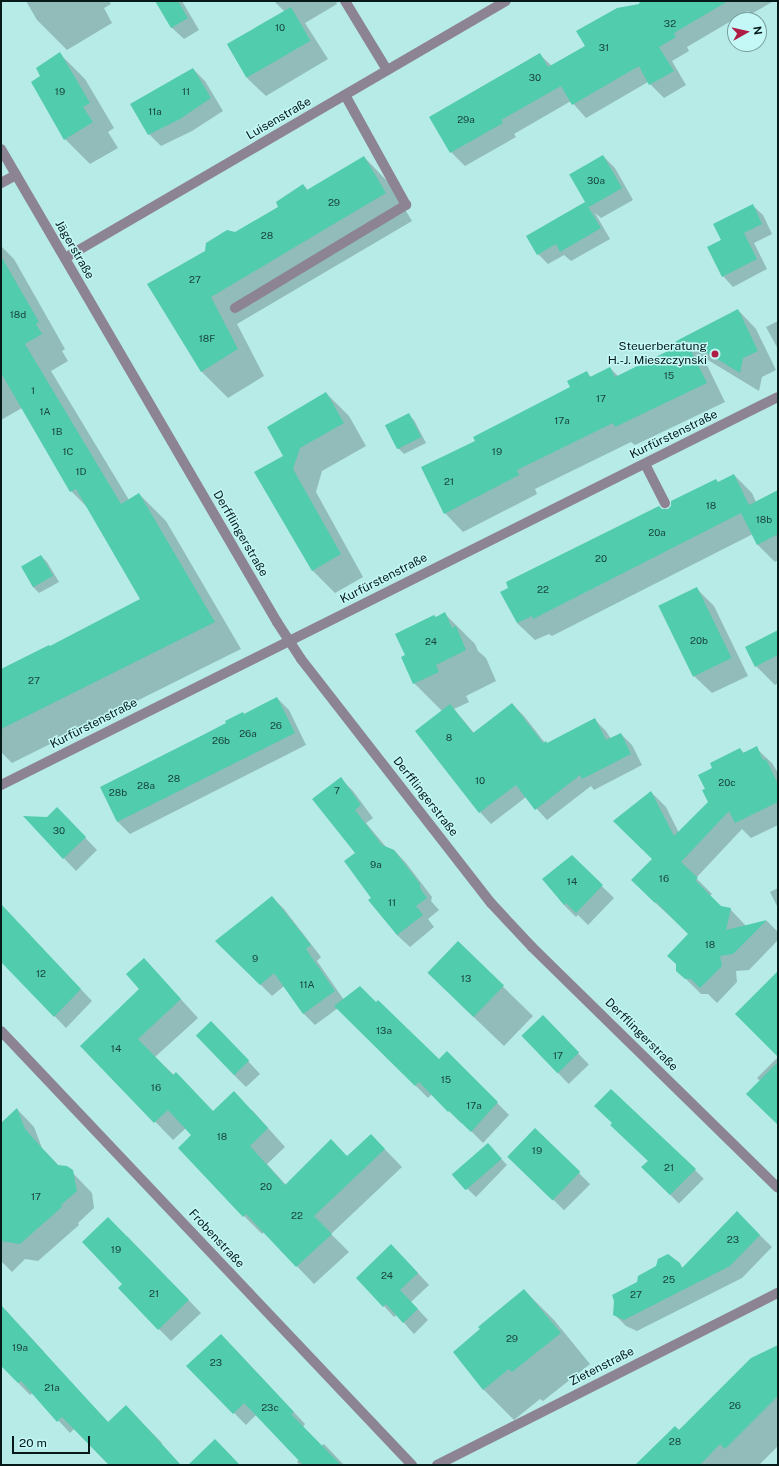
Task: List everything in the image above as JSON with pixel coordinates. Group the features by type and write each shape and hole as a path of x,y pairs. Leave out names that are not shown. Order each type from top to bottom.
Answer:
{"street":[{"path":"345,1 387,70"},
{"name":"Luisenstraße","path":"65,258 506,1"},
{"path":"235,308 406,205 345,95"},
{"name":"Jägerstraße","path":"1,149 125,363"},
{"path":"1,184 16,175"},
{"name":"Derfflingerstraße","path":"125,363 289,641 491,903 532,947 778,1188"},
{"name":"Kurfürstenstraße","path":"1,785 778,397"},
{"path":"645,464 665,503"},
{"name":"Frobenstraße","path":"1,1031 412,1465"},
{"name":"Zietenstraße","path":"437,1465 778,1293"}],"building":[{"path":"155,1 178,1 188,18 171,28"},
{"path":"640,1 728,1 674,33 676,37 659,47 674,71 649,85 639,66 572,105 561,86 501,120 503,123 450,153 429,117 540,53 548,67 585,46 576,31 617,8 639,4"},
{"path":"291,7 310,41 246,78 227,44"},
{"path":"60,52 90,103 83,107 93,122 64,140 31,82 40,76 36,68"},
{"path":"193,68 211,98 180,119 148,135 130,104"},
{"path":"603,155 622,188 588,207 569,174"},
{"path":"364,156 386,193 211,297 238,349 201,372 147,284 205,251 206,243 227,230 235,232 278,207 276,202 303,184 307,190"},
{"path":"585,202 601,228 560,252 556,244 537,255 526,236"},
{"path":"753,204 762,224 744,233 757,259 722,277 707,247 721,240 713,224"},
{"path":"1,256 39,322 36,324 42,334 25,344 121,504 139,493 215,622 1,729 1,669 49,645 50,646 140,599 76,489 70,492 1,373"},
{"path":"738,309 758,351 743,358 740,373 686,340 707,383 615,427 613,423 517,470 519,475 444,514 421,467 475,441 473,437 570,387 567,381 587,371 590,377 610,367 615,377 668,351 666,347"},
{"path":"326,392 344,423 300,448 293,469 341,554 312,571 254,472 283,456 267,427"},
{"path":"409,413 421,437 397,449 385,425"},
{"path":"734,474 749,505 778,490 778,534 757,545 741,513 533,619 532,616 517,623 500,592 508,588 506,582 659,506 662,509 668,509 671,506 671,501 716,479 718,482"},
{"path":"41,555 53,576 33,587 21,566"},
{"path":"697,587 732,658 693,677 658,606"},
{"path":"445,612 452,628 456,626 466,650 436,665 439,672 413,684 401,657 405,655 395,634 434,615 436,617"},
{"path":"778,630 778,655 755,667 745,647"},
{"path":"277,697 295,733 117,822 100,787 226,723 225,721 243,712 244,714"},
{"path":"512,703 543,743 546,741 547,743 595,718 606,740 621,733 631,754 582,779 580,775 535,810 516,785 479,813 415,731 450,704 473,733"},
{"path":"757,746 763,760 766,759 778,784 778,802 735,823 729,811 681,862 698,878 695,880 721,906 731,908 726,930 767,920 733,954 720,956 722,966 700,988 691,979 685,979 676,971 676,964 667,956 688,934 656,902 655,903 631,880 652,859 613,821 651,791 674,836 708,802 702,790 705,789 698,775 712,768 710,763 740,748 743,753"},
{"path":"341,777 361,805 355,810 382,845 394,850 420,884 420,888 427,898 416,906 423,915 397,935 368,900 371,898 344,861 355,853 312,799"},
{"path":"57,807 86,837 63,859 23,816 47,817"},
{"path":"572,855 603,885 576,913 566,903 564,905 542,879"},
{"path":"272,896 311,945 306,949 335,991 303,1014 274,973 260,985 215,941"},
{"path":"1,904 81,989 54,1017 1,962"},
{"path":"458,941 504,985 473,1017 427,973"},
{"path":"144,958 181,999 138,1039 173,1075 176,1072 213,1111 234,1091 268,1128 250,1146 285,1185 331,1139 347,1156 371,1134 385,1149 314,1216 332,1234 296,1267 246,1214 243,1217 178,1148 191,1135 168,1110 154,1123 80,1046 139,989 126,974"},
{"path":"778,971 778,1057 735,1014"},
{"path":"360,986 376,1002 378,1000 439,1059 447,1051 498,1102 471,1132 449,1111 448,1112 419,1082 415,1086 334,1006"},
{"path":"543,1015 579,1052 558,1073 521,1036"},
{"path":"211,1021 249,1061 234,1075 196,1036"},
{"path":"778,1062 778,1125 746,1094"},
{"path":"611,1089 696,1169 670,1195 641,1167 648,1161 610,1125 612,1123 594,1106"},
{"path":"17,1108 25,1129 41,1147 58,1165 67,1166 73,1170 77,1191 61,1205 62,1207 20,1244 1,1241 1,1123"},
{"path":"535,1128 580,1172 553,1201 507,1157"},
{"path":"488,1143 502,1159 466,1190 452,1174"},
{"path":"737,1211 760,1235 730,1266 624,1320 613,1315 614,1301 612,1295 637,1282 638,1276 656,1266 658,1259 668,1254 680,1263 682,1268"},
{"path":"108,1217 189,1300 158,1330 118,1288 122,1284 82,1242"},
{"path":"391,1244 418,1273 400,1290 418,1309 403,1323 386,1304 383,1307 356,1278"},
{"path":"524,1289 561,1333 512,1372 509,1369 483,1390 453,1352 480,1329 478,1327"},
{"path":"1,1305 108,1422 126,1405 181,1465 109,1465 62,1417 57,1422 21,1381 18,1383 1,1366"},
{"path":"221,1334 294,1412 291,1414 341,1465 303,1465 244,1403 233,1414 186,1366"},
{"path":"778,1345 778,1396 725,1449 720,1444 700,1465 635,1465 675,1426 679,1430 751,1358"},
{"path":"215,1439 240,1465 188,1465"}],"place":[{"name":"Steuerberatung H.-J. Mieszczynski","path":"715,354"}]}
